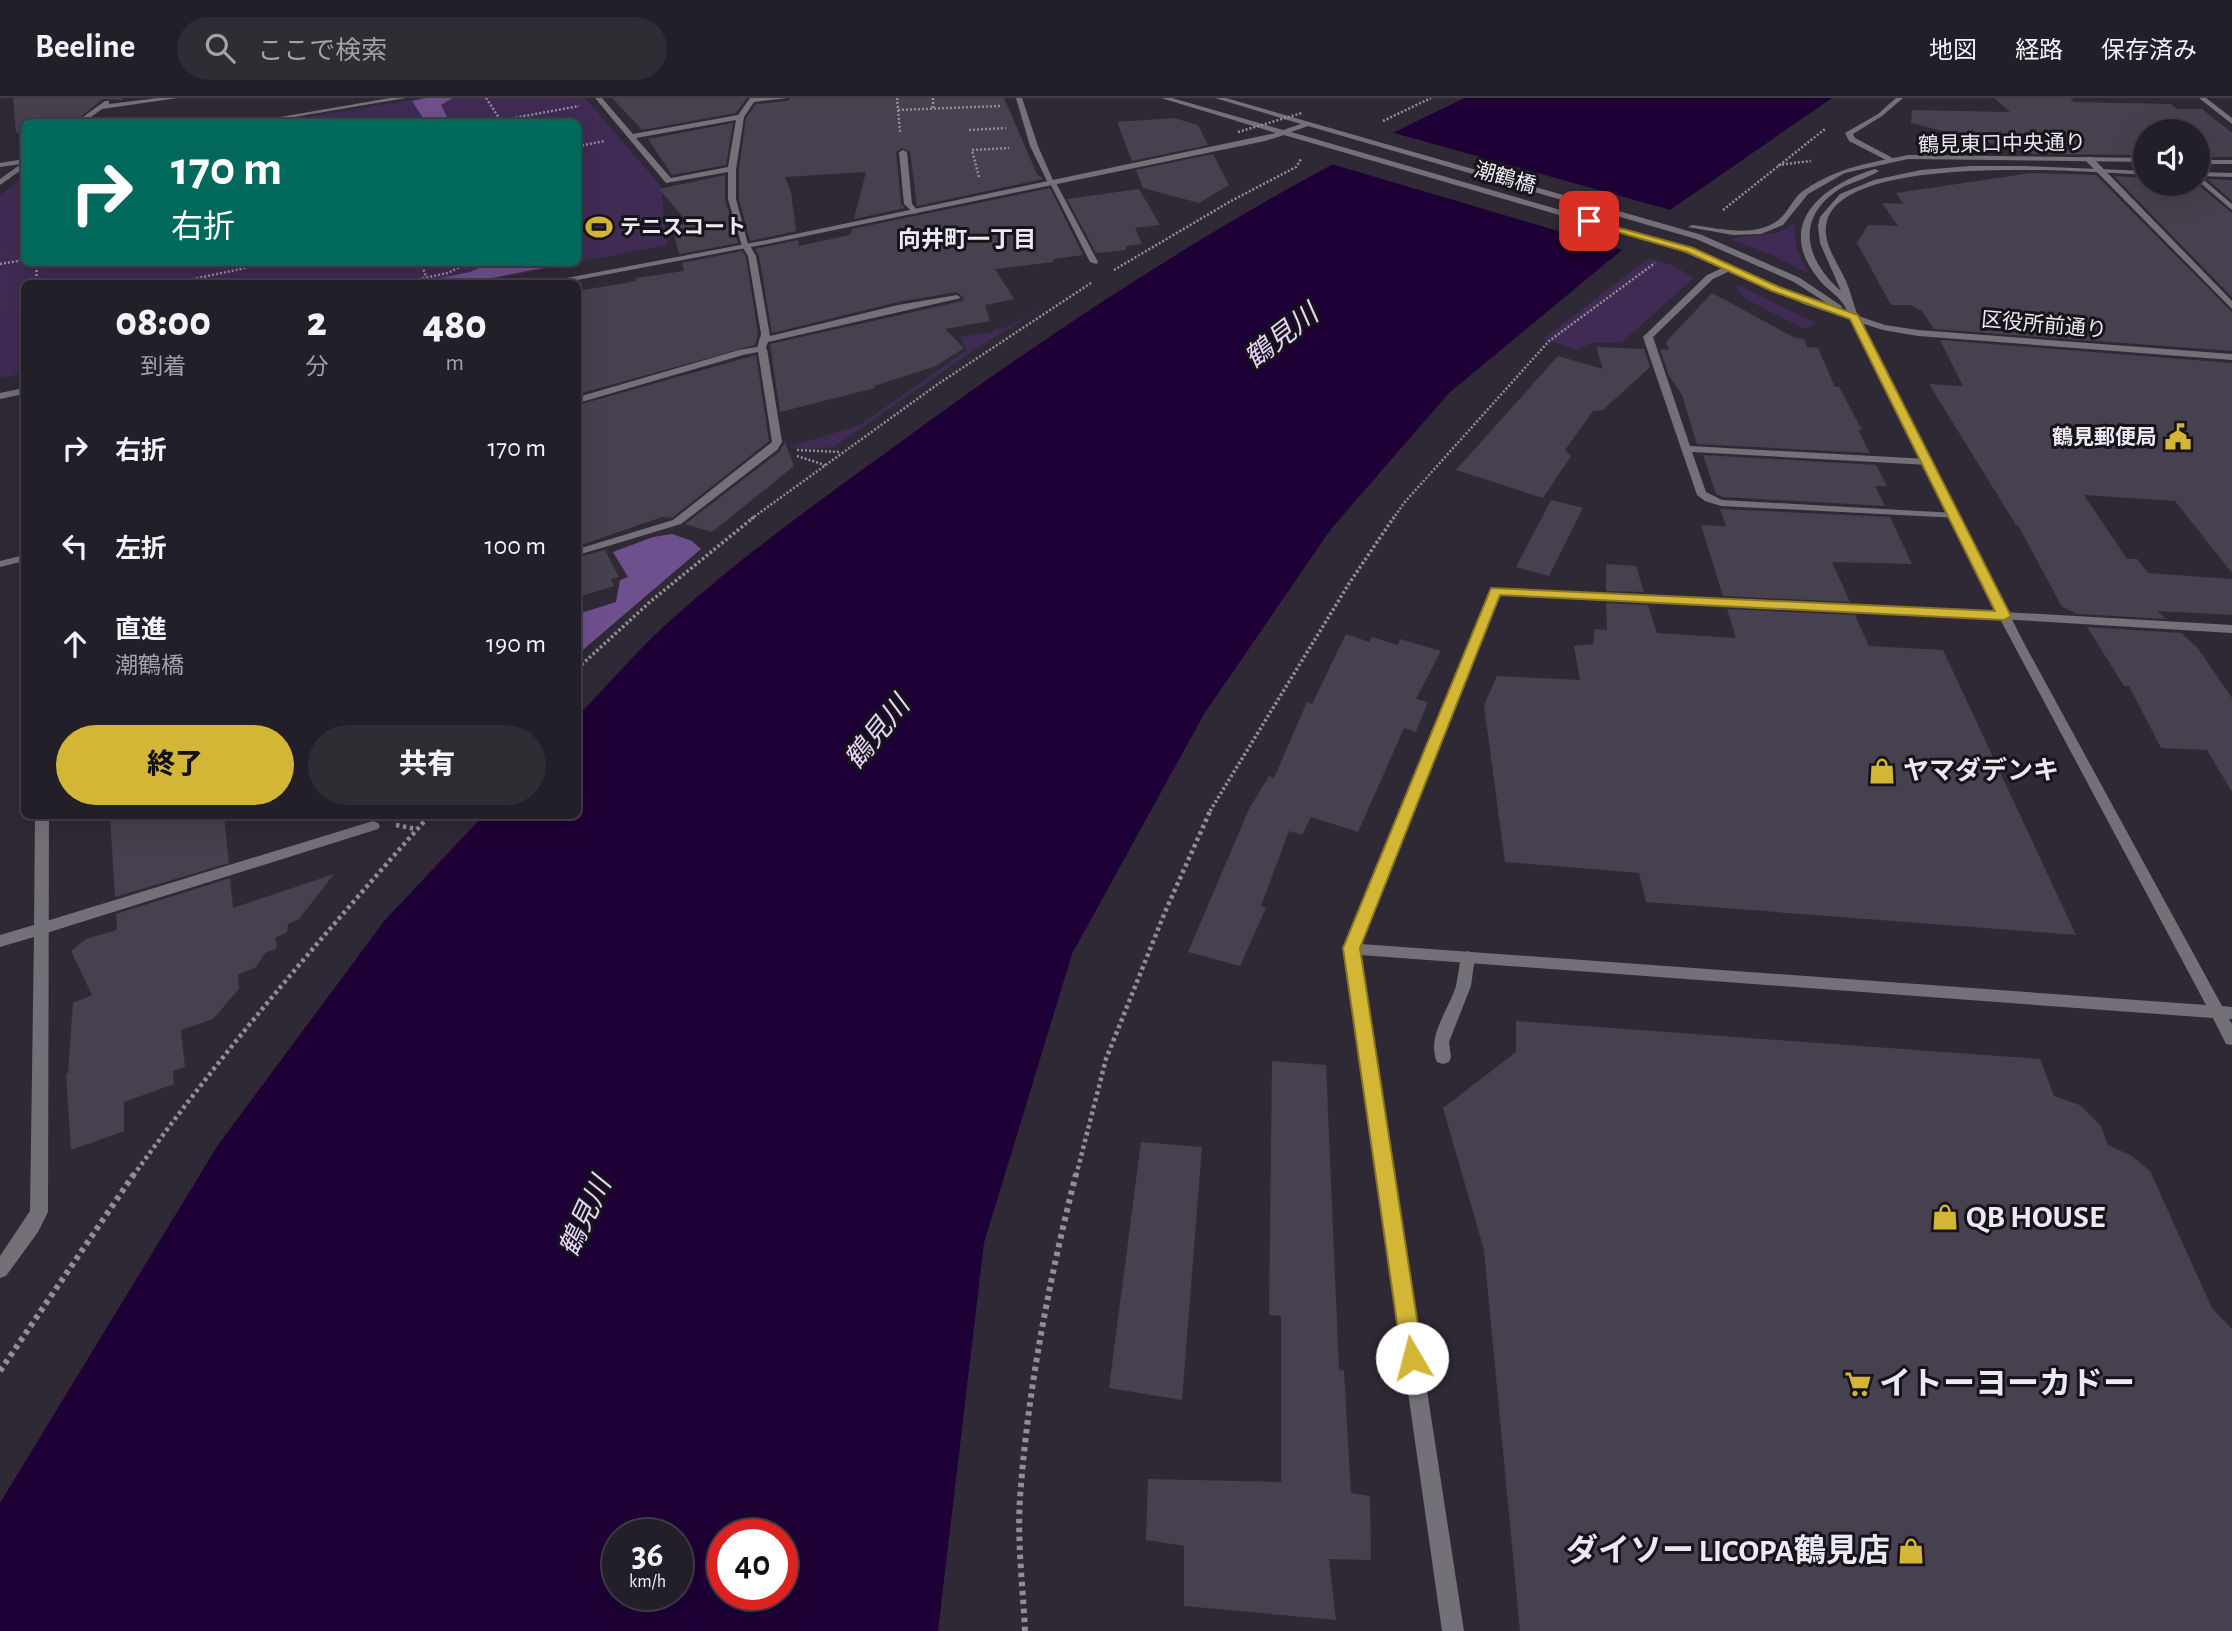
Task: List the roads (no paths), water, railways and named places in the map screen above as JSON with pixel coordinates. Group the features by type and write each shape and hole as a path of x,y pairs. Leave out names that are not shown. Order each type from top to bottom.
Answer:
{"street":[{"path":"84,119 111,98"},
{"path":"100,107 175,98"},
{"path":"270,119 354,102 403,98"},
{"path":"581,551 677,522 773,448 777,442 752,256 746,246 732,199 732,169 740,117 753,99 785,98"},
{"path":"1164,98 1284,132"},
{"path":"1190,98 1278,124 1284,132"},
{"name":"潮鶴橋","path":"1217,98 1683,229"},
{"path":"1888,159 1852,139 1849,132 1880,115 1900,98"},
{"path":"2202,98 2232,121"},
{"path":"599,100 669,181 732,169"},
{"path":"1020,101 1034,146 1094,262"},
{"path":"630,137 740,117"},
{"path":"561,280 915,212 1284,132 1308,124"},
{"name":"潮鶴橋","path":"1284,132 1690,250 1730,268"},
{"path":"902,152 908,204 915,212"},
{"path":"1683,229 1733,233 1770,228 1780,223 1805,192 1843,171 1888,159 1922,156 1953,158"},
{"name":"鶴見東口中央通り","path":"1847,301 1819,275 1807,251 1805,225 1817,201 1865,174 1906,164 1953,158 2133,160"},
{"path":"2089,159 2232,306"},
{"path":"2210,162 2232,162"},
{"path":"0,165 21,163"},
{"path":"0,183 21,166"},
{"name":"鶴見東口中央通り","path":"2133,172 1968,169 1921,171 1856,189 1832,206 1823,223 1826,251 1842,282 1854,317 2004,616 2224,1012 2232,1039"},
{"path":"2210,175 2232,175"},
{"path":"2210,187 2232,208"},
{"path":"1683,229 1797,280 1854,317"},
{"path":"1730,268 1710,277 1648,337 1701,493 1721,503 1955,516"},
{"name":"区役所前通り","path":"1730,268 1810,303 1883,327 2232,357"},
{"path":"581,399 898,308 957,298"},
{"path":"0,396 21,392"},
{"path":"1685,449 1928,462"},
{"path":"0,564 21,559"},
{"path":"1452,1631 1352,948 1496,591 2232,629"},
{"path":"0,1270 39,1212 42,819"},
{"path":"0,941 373,826"},
{"path":"1352,948 2224,1012"},
{"path":"1443,1057 1441,1042 1463,986 1468,957"}],"water":[{"name":"鶴見川","path":"1465,98 1832,98 1670,210 1449,393 1331,529 1204,714 1072,954 984,1243 938,1631 0,1631 0,1503 218,1145 385,920 480,819 581,819 581,713 660,630 703,592 830,493 992,376 1123,289 1256,207 1394,132"}],"place":[{"name":"テニスコート","path":"599,227"},
{"name":"鶴見郵便局","path":"2178,437"},
{"name":"ヤマダデンキ","path":"1882,771"},
{"name":"QB HOUSE","path":"1945,1217"},
{"name":"イトーヨーカドー","path":"1858,1384"},
{"name":"ダイソー LICOPA鶴見店","path":"1911,1551"}],"district":[{"name":"向井町一丁目","path":"967,240"}]}
